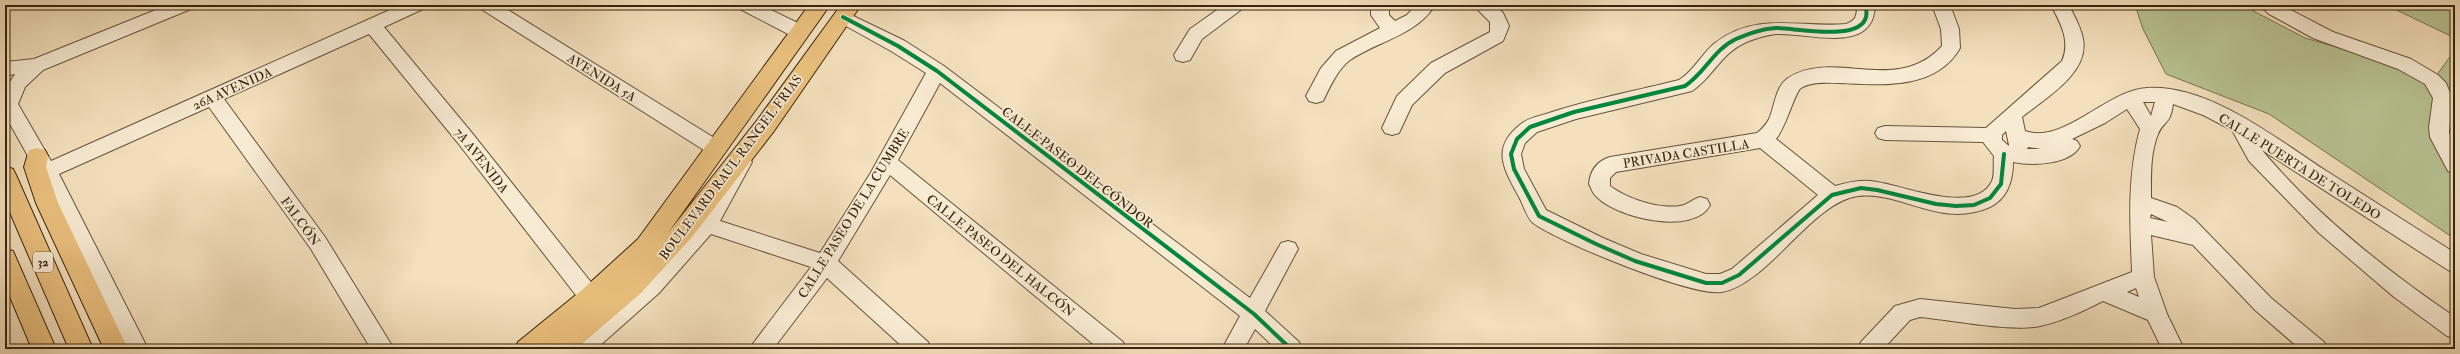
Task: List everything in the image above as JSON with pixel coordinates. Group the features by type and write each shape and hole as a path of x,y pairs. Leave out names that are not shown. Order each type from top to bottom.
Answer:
{"main road":[{"path":"527,349 590,297 646,246 820,5"},
{"name":"BOULEVARD RAUL RANGEL FRIAS","path":"559,349 657,263 684,231 748,147 847,11"},
{"path":"42,164 35,167 47,203 116,349"},
{"name":"32","path":"5,175 82,349"},
{"path":"5,258 44,349"}],"street":[{"path":"5,70 36,65 184,5"},
{"name":"26A AVENIDA","path":"42,164 212,97 417,5"},
{"name":"AVENIDA 5A","path":"487,5 717,149"},
{"path":"746,5 800,32"},
{"path":"1183,55 1196,34 1236,5"},
{"path":"1380,5 1378,9 1380,16 1393,30"},
{"path":"1316,96 1328,73 1343,56 1413,19 1425,5"},
{"path":"1392,128 1404,101 1438,68 1497,36 1501,28 1501,23 1493,13 1482,5"},
{"path":"1866,5 1868,14 1865,21 1858,28 1846,31 1776,28 1746,34 1718,51 1698,78 1685,86 1574,112 1530,127 1517,139 1511,154 1514,169 1539,216 1635,261 1706,283 1722,282 1739,275 1832,196 1844,190 1862,188 1946,206 1967,206 1990,198 2001,183 2011,148 2012,116"},
{"name":"PRIVADA CASTILLA","path":"1700,205 1691,211 1680,214 1638,208 1618,202 1604,192 1599,184 1600,175 1610,165 1764,140 1780,117 1782,105 1791,86 1804,78 1820,76 1892,77 1920,73 1942,61 1951,48 1950,29 1941,5"},
{"path":"2011,148 1993,143 1992,136 2002,123 2071,64 2076,43 2060,5"},
{"path":"2268,5 2326,36 2405,65 2431,79 2443,94 2444,108 2439,128 2445,148 2455,166"},
{"name":"CALLE PASEO DEL CÓNDOR","path":"847,11 937,71 1254,314 1291,349"},
{"name":"7A AVENIDA","path":"372,25 465,138 590,297"},
{"path":"36,65 18,84 7,101 42,164 137,349"},
{"name":"CALLE PASEO DE LA CUMBRE","path":"760,349 801,299 825,263 887,162 937,71"},
{"name":"CALLE PUERTA DE TOLEDO","path":"2011,148 2034,158 2052,155 2092,131 2093,121 2130,98 2146,95 2165,96 2202,107 2240,126 2274,146 2455,264"},
{"path":"2165,96 2162,117 2150,129 2142,157 2140,224 2143,277 2156,314 2173,349"},
{"name":"FALCÓN","path":"212,97 318,243 383,349"},
{"path":"2130,98 2150,129"},
{"path":"2240,126 2248,144 2269,169 2349,248 2422,307 2455,329"},
{"path":"1885,133 1992,136"},
{"path":"1764,140 1832,196"},
{"path":"2269,169 2274,146"},
{"path":"580,349 658,283 682,257 707,225 735,178 748,147"},
{"name":"CALLE PASEO DEL HALCÓN","path":"887,162 1115,349"},
{"path":"2140,202 2179,218 2262,304 2316,349"},
{"path":"2140,224 2199,238"},
{"path":"707,225 825,263 920,349"},
{"path":"1233,349 1254,314 1288,249"},
{"path":"1869,349 1903,312 1920,308 2015,318 2039,317 2063,310 2103,291 2143,277"},
{"path":"2103,291 2156,314"}],"green space":[{"path":"2135,5 2242,5 2305,38 2436,76 2455,50 2455,239 2269,114 2166,74 2143,29"},
{"path":"2386,5 2455,5 2455,38"}],"cycle path":[{"path":"1866,5 1866,18 1859,26 1847,31 1832,32 1786,28 1775,28 1760,31 1735,40 1721,48 1699,75 1685,86 1574,112 1530,127 1517,139 1511,154 1514,169 1539,216 1635,261 1706,283 1722,283 1739,275 1832,195 1861,188 1877,190 1936,204 1956,206 1974,205 1990,198 2001,184 2004,154"},
{"path":"843,17 898,46 937,71 1254,314 1291,349"}]}
